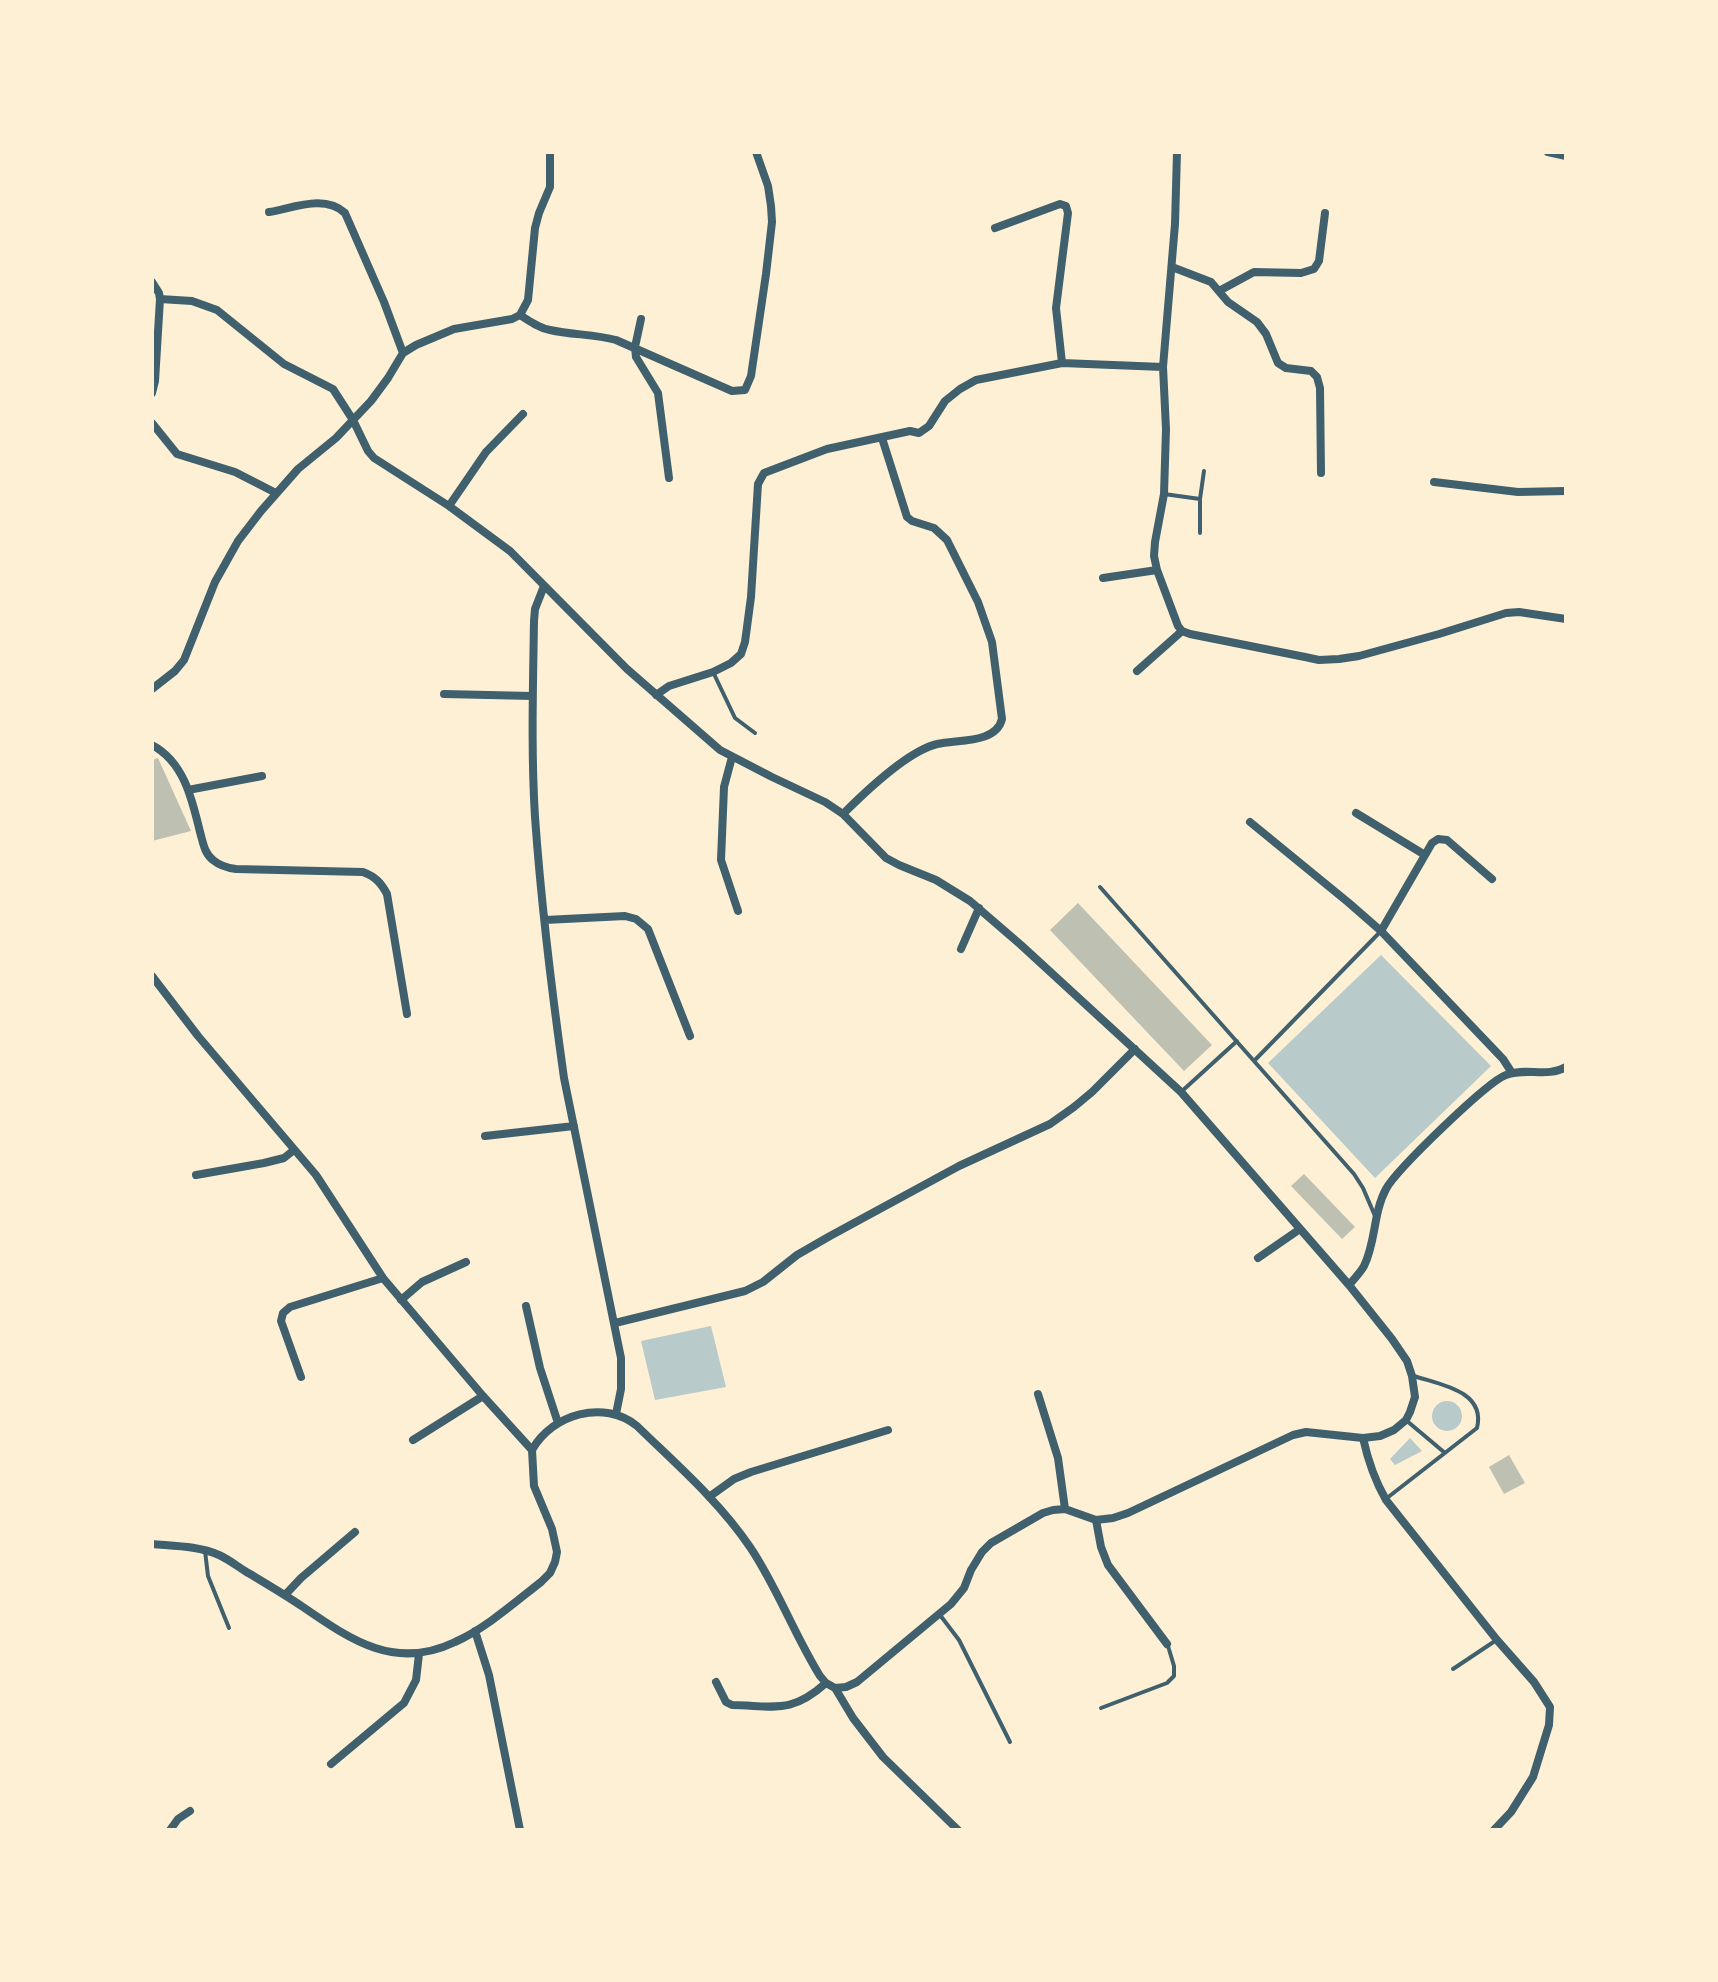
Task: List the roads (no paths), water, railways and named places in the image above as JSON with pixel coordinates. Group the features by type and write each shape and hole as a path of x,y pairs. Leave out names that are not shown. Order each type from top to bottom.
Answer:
{"street":[{"path":"152,689 184,660 206,604 238,541 298,469 336,438 381,389 403,353 454,329 504,322 520,315 528,300 537,218 550,187 550,152"},
{"path":"520,315 539,327 598,335 635,347 732,391 745,390 772,222 768,186 756,152"},
{"path":"1177,152 1175,224 1163,367 1166,429 1164,494 1154,556 1175,620 1182,631 1319,660 1339,659 1439,634 1506,613 1566,619"},
{"path":"1548,152 1566,156"},
{"path":"269,212 323,202 337,206 345,213 403,353"},
{"path":"995,228 1060,204 1066,206 1068,213 1056,308 1062,363"},
{"path":"1219,291 1254,272 1301,273 1314,269 1319,261 1325,213"},
{"path":"1172,267 1211,282 1228,302 1257,322 1266,334 1278,363 1286,368 1311,371 1317,377 1320,388 1321,473"},
{"path":"152,282 160,299 152,393"},
{"path":"160,299 192,301 217,310 284,364 333,389 374,458 449,506 510,551 627,669 720,750 825,802 843,814 886,858 955,890 979,908 1181,1092 1349,1285 1407,1361 1415,1397 1406,1420 1394,1430 1363,1438 1306,1432 1293,1435 1113,1518 1096,1520 1065,1509 1043,1513 991,1543 982,1552 957,1598 940,1615 857,1682 835,1688"},
{"path":"641,319 636,357 658,393 669,478"},
{"path":"656,695 669,686 713,672 741,654 751,597 758,484 764,473 827,449 910,431 919,433 929,426 945,401 976,380 1062,363 1163,367"},
{"path":"449,506 486,452 523,414"},
{"path":"152,423 177,454 235,472 276,493"},
{"path":"843,814 865,793 923,750 988,736 1000,727 1002,719 992,642 978,602 947,540 934,528 907,517 882,438"},
{"path":"1434,482 1518,492 1566,491"},
{"path":"1103,578 1157,570"},
{"path":"544,586 535,609 532,696 535,816 559,1040 615,1323 622,1373 616,1414"},
{"path":"1137,671 1182,631"},
{"path":"444,694 532,696"},
{"path":"152,745 175,764 188,790 205,851 223,867 363,872 374,876 382,884 387,894 407,1014"},
{"path":"732,757 724,787 721,860 738,911"},
{"path":"188,790 262,776"},
{"path":"1356,813 1425,855"},
{"path":"1250,822 1381,931 1503,1059 1512,1073"},
{"path":"1381,931 1432,843 1438,839 1447,840 1492,879"},
{"path":"961,949 979,908"},
{"path":"545,920 625,916 636,919 648,929 690,1036"},
{"path":"152,976 331,1196 383,1278 532,1450"},
{"path":"615,1323 745,1291 763,1282 797,1255 830,1236 959,1166 1050,1124 1092,1092 1135,1049"},
{"path":"1349,1285 1365,1264 1386,1188 1412,1158 1501,1077 1512,1073 1553,1073 1566,1067"},
{"path":"485,1136 574,1126"},
{"path":"196,1175 284,1158 294,1150"},
{"path":"1258,1258 1300,1229"},
{"path":"401,1300 422,1282 466,1262"},
{"path":"301,1377 281,1321 283,1313 290,1307 383,1278"},
{"path":"526,1306 540,1368 558,1423"},
{"path":"1038,1394 1058,1458 1065,1509"},
{"path":"413,1440 483,1396"},
{"path":"152,1544 218,1555 361,1643 378,1650 419,1654 454,1643 475,1631 550,1573 557,1552 556,1542 534,1486 532,1450 539,1438 558,1423 586,1412 616,1414 637,1426 735,1527 751,1549 811,1662 826,1683 835,1688 883,1757 958,1830"},
{"path":"709,1497 734,1479 751,1472 888,1430"},
{"path":"1363,1438 1371,1471 1386,1500 1534,1682 1550,1707 1546,1738 1533,1777 1511,1812 1494,1830"},
{"path":"1096,1520 1108,1565 1167,1644"},
{"path":"285,1595 355,1532"},
{"path":"475,1631 489,1675 520,1830"},
{"path":"331,1764 404,1703 416,1680 419,1654"},
{"path":"716,1682 726,1702 732,1705 786,1707 802,1702 826,1683"},
{"path":"170,1830 178,1819 190,1811"}],"lane":[{"path":"1200,533 1204,471"},
{"path":"1164,494 1200,499"},
{"path":"713,672 735,718 755,733"},
{"path":"1100,887 1354,1174 1376,1218"},
{"path":"1254,1061 1381,931"},
{"path":"1181,1092 1237,1041"},
{"path":"1386,1500 1477,1428 1480,1416 1476,1404 1467,1396 1412,1376"},
{"path":"1406,1420 1445,1453"},
{"path":"205,1551 208,1576 229,1628"},
{"path":"940,1615 959,1640 1010,1742"},
{"path":"1453,1669 1497,1640"},
{"path":"1101,1708 1167,1683 1174,1676 1174,1666 1167,1644"}]}
